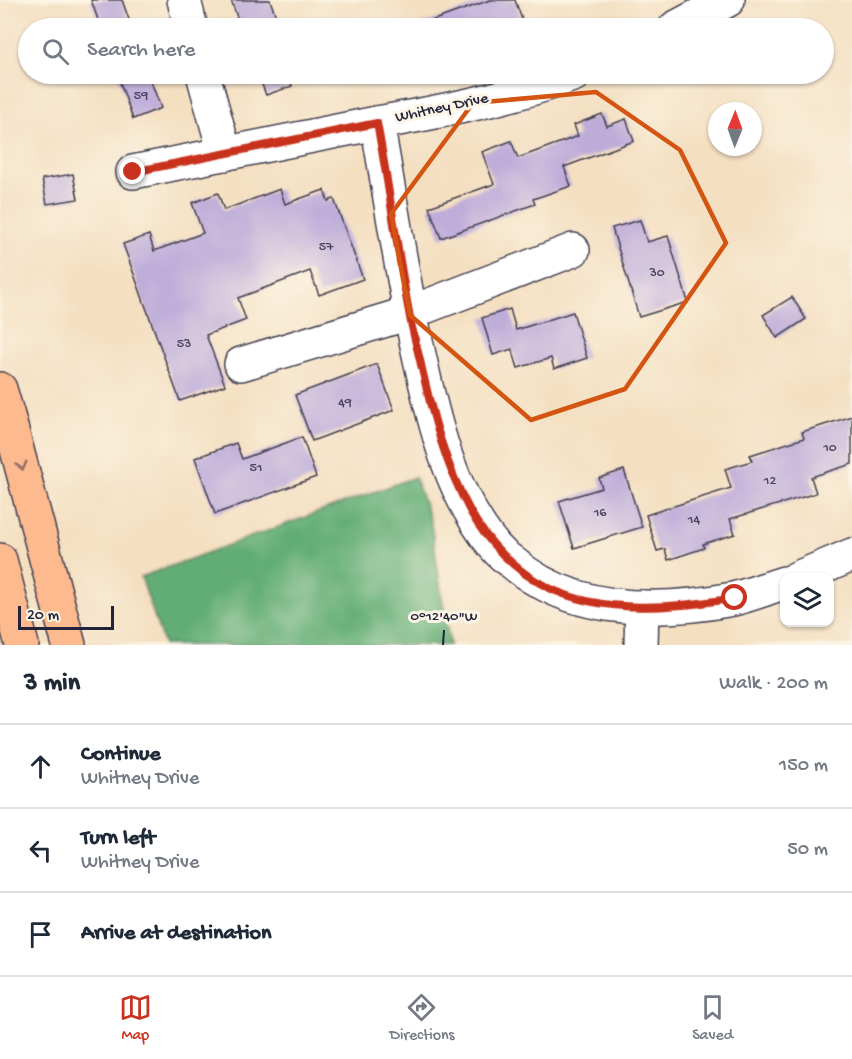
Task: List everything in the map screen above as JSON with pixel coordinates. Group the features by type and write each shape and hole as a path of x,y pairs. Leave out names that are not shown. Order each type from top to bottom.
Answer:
{"main road":[{"path":"0,389 69,645"},
{"path":"0,560 22,645"}],"street":[{"path":"184,0 188,18"},
{"path":"694,18 728,0"},
{"path":"206,84 225,154"},
{"name":"Whitney Drive","path":"133,172 168,177 225,154 445,111 542,84"},
{"name":"Whitney Drive","path":"377,123 409,313 431,409 450,468 470,512 496,549 523,572 547,586 572,597 597,602 642,607 692,605 735,598 780,584"},
{"path":"241,364 409,313 573,250"},
{"path":"809,573 852,555"},
{"path":"641,645 642,607"}],"highlighted area":[{"path":"596,92 680,150 726,243 625,389 531,420 410,315 391,214 473,103"}],"green space":[{"path":"415,477 431,523 450,645 164,645 141,577"}],"building":[{"path":"91,0 122,0 128,18 97,18"},
{"path":"231,0 270,0 276,18 237,18"},
{"path":"490,0 515,0 521,18 440,18"},
{"path":"121,84 152,84 161,108 133,119"},
{"path":"262,84 291,84 292,86 266,95"},
{"path":"602,114 607,126 626,119 634,141 564,167 571,186 533,199 535,204 441,238 429,207 494,184 482,152 511,141 518,158 578,136 574,125"},
{"path":"73,174 78,199 47,204 42,179"},
{"path":"280,189 285,204 324,190 328,201 334,199 363,279 319,295 310,271 238,298 246,320 206,335 225,385 180,401 123,244 149,235 154,251 203,233 192,203 218,193 224,210"},
{"path":"640,220 647,242 668,236 688,302 639,317 612,228"},
{"path":"792,297 806,319 777,338 763,315"},
{"path":"510,309 516,330 573,312 587,358 554,369 551,358 518,368 512,349 493,355 482,318"},
{"path":"377,364 394,410 312,441 295,395"},
{"path":"852,416 852,464 811,477 816,493 730,519 735,534 703,544 704,548 668,560 665,549 657,551 646,515 731,488 725,469 752,461 750,455 804,438 802,432"},
{"path":"302,437 316,477 215,514 195,458 236,443 242,459"},
{"path":"624,470 642,527 574,548 559,501 602,488 599,478"}],"route":[{"path":"133,172 377,123 409,313 431,409 450,468 470,512 496,549 523,572 572,597 642,607 692,605 735,598"}]}
